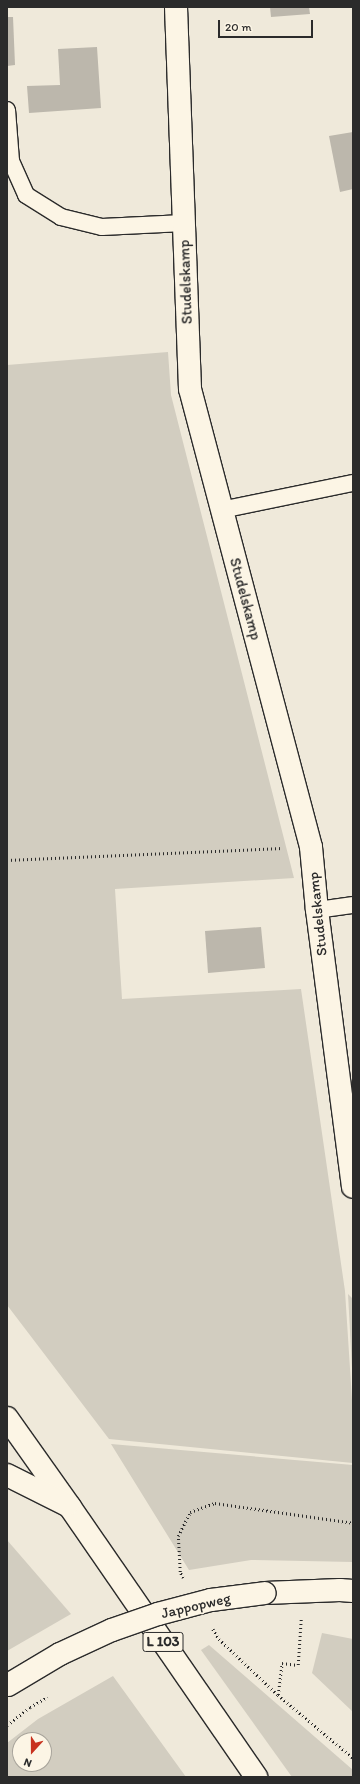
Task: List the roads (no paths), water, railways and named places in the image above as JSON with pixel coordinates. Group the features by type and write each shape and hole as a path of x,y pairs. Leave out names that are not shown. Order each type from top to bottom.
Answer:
{"street":[{"name":"Studelskamp","path":"176,7 190,389 311,847 317,910 353,1187"},
{"name":"L 103","path":"7,1418 256,1777"},
{"path":"7,1475 70,1507"},
{"name":"Jappopweg","path":"8,1685 60,1654 112,1630 158,1614 211,1600 265,1593 340,1590 353,1591"}],"lane":[{"path":"7,110 11,162 26,195 32,199 61,217 102,227 184,223"},
{"path":"221,510 353,483"},
{"path":"317,910 353,905"}]}
